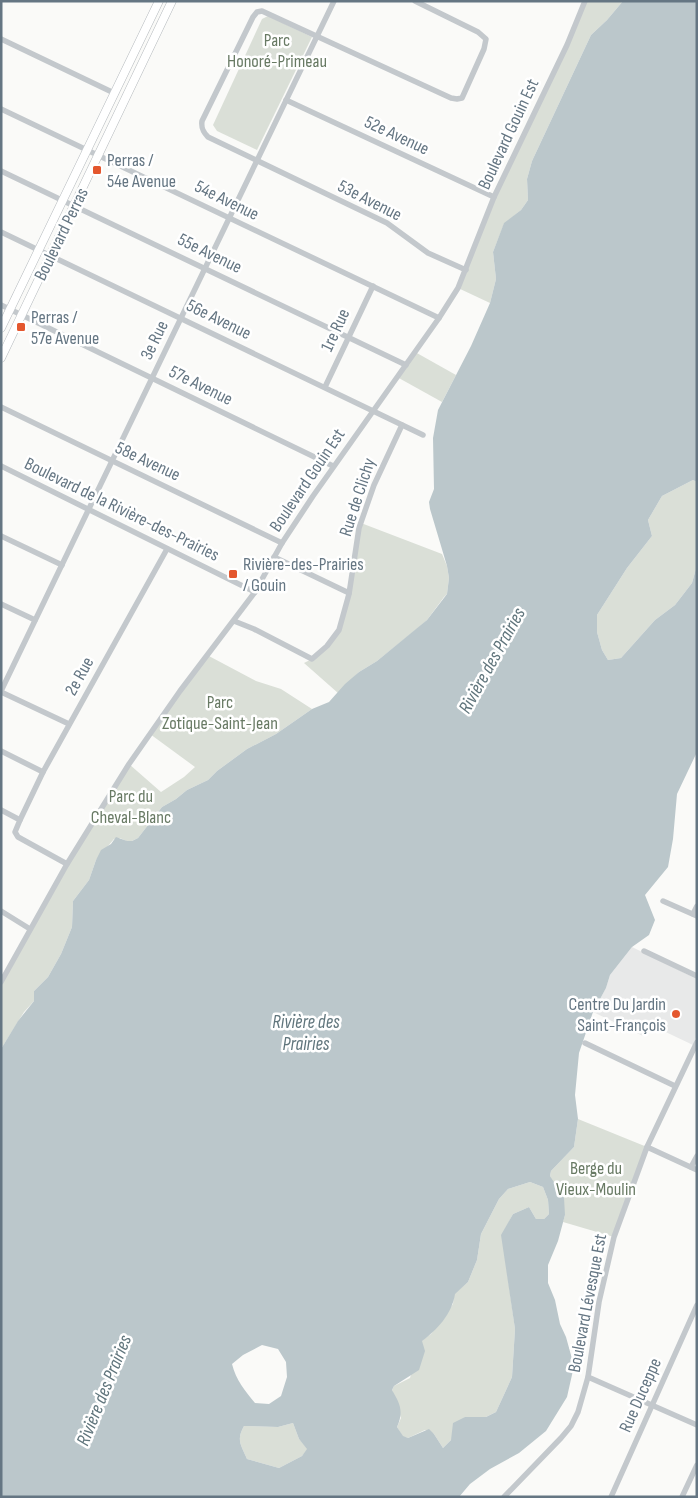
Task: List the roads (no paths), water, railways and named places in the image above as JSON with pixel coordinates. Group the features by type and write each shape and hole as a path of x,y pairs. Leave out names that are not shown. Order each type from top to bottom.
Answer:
{"main road":[{"name":"Boulevard Perras","path":"1,328 159,1"},
{"name":"Boulevard Perras","path":"1,358 172,1"}],"street":[{"name":"3e Rue","path":"1,692 34,620 89,510 334,1"},
{"path":"318,35 457,99 462,98 486,43 484,36 415,1"},
{"name":"Boulevard Gouin Est","path":"1,982 67,864 129,764 180,691 255,592 282,543 333,466 406,365 458,288 494,197 566,45 584,1"},
{"name":"53e Avenue","path":"318,35 268,12 257,12 202,121 203,132 208,137 388,223 428,253 466,270"},
{"path":"1,39 114,94"},
{"name":"52e Avenue","path":"286,100 494,197"},
{"name":"54e Avenue","path":"1,109 439,318"},
{"name":"55e Avenue","path":"1,171 205,267 406,365"},
{"name":"56e Avenue","path":"1,232 423,435"},
{"name":"1re Rue","path":"325,387 372,286"},
{"name":"57e Avenue","path":"1,306 333,466"},
{"name":"58e Avenue","path":"1,408 282,543"},
{"name":"Rue de Clichy","path":"234,621 254,628 312,659 336,636 349,593 359,528 374,485 402,425"},
{"name":"Boulevard de la Rivière-des-Prairies","path":"1,466 255,592"},
{"path":"1,536 62,565"},
{"name":"2e Rue","path":"20,820 69,724 167,549"},
{"path":"274,557 349,593"},
{"path":"1,604 34,620"},
{"path":"1,692 69,724"},
{"path":"1,751 43,772"},
{"path":"1,810 20,820 15,832 18,837 67,864"},
{"path":"662,901 695,915 697,906"},
{"path":"1,911 30,929"},
{"path":"644,951 697,976"},
{"name":"Boulevard Lévesque Est","path":"504,1497 566,1432 578,1412 588,1377 599,1302 614,1237 647,1147 697,1042"},
{"path":"586,1044 675,1086"},
{"path":"647,1147 694,1169 697,1156"},
{"name":"Rue Duceppe","path":"611,1497 697,1305"},
{"path":"588,1377 697,1425"},
{"path":"682,1497 697,1465"}],"water":[{"name":"Rivière des Prairies","path":"623,1 697,1 697,482 693,480 662,496 648,520 652,536 627,568 597,615 597,632 602,650 608,660 621,658 655,620 675,605 692,583 697,565 697,752 677,794 673,839 668,867 645,895 655,920 649,935 632,947 610,975 606,988 593,1012 579,1053 575,1095 578,1119 574,1147 551,1171 550,1176 564,1198 565,1215 558,1241 548,1265 548,1283 555,1300 560,1324 566,1337 574,1366 567,1397 546,1431 519,1453 490,1469 470,1484 459,1497 1,1497 1,1049 18,1021 34,1001 34,991 48,977 61,954 72,927 73,901 89,880 101,850 111,844 116,837 127,841 138,838 162,807 187,790 208,780 247,749 276,734 312,709 329,702 359,672 377,661 427,620 447,594 449,578 447,566 429,502 434,489 433,438 438,410 471,346 490,303 496,279 493,252 504,223 521,210 528,200 527,179 532,161 591,35","holes":["530,1182 543,1187 548,1200 549,1214 544,1219 536,1219 529,1207 513,1214 501,1235 515,1329 512,1377 496,1412 486,1417 465,1417 453,1423 451,1440 443,1448 429,1429 408,1438 403,1436 397,1427 401,1412 392,1390 394,1386 419,1370 425,1351 422,1341 443,1321 451,1308 455,1294 468,1282 477,1260 481,1234 499,1199 508,1189","262,1345 278,1349 286,1362 287,1377 281,1396 269,1404 255,1403 238,1380 232,1364 243,1355","293,1423 299,1439 307,1449 302,1456 279,1468 247,1459 240,1439 244,1426 278,1427"]}],"place":[{"name":"Perras / 54e Avenue","path":"97,170"},
{"name":"Perras / 57e Avenue","path":"21,327"},
{"name":"Rivière-des-Prairies / Gouin","path":"233,574"},
{"name":"Centre Du Jardin Saint-François","path":"676,1014"}],"park label":[{"name":"Parc Honoré-Primeau","path":"277,50"},
{"name":"Parc Zotique-Saint-Jean","path":"220,712"},
{"name":"Parc du Cheval-Blanc","path":"131,806"},
{"name":"Berge du Vieux-Moulin","path":"596,1178"}]}
